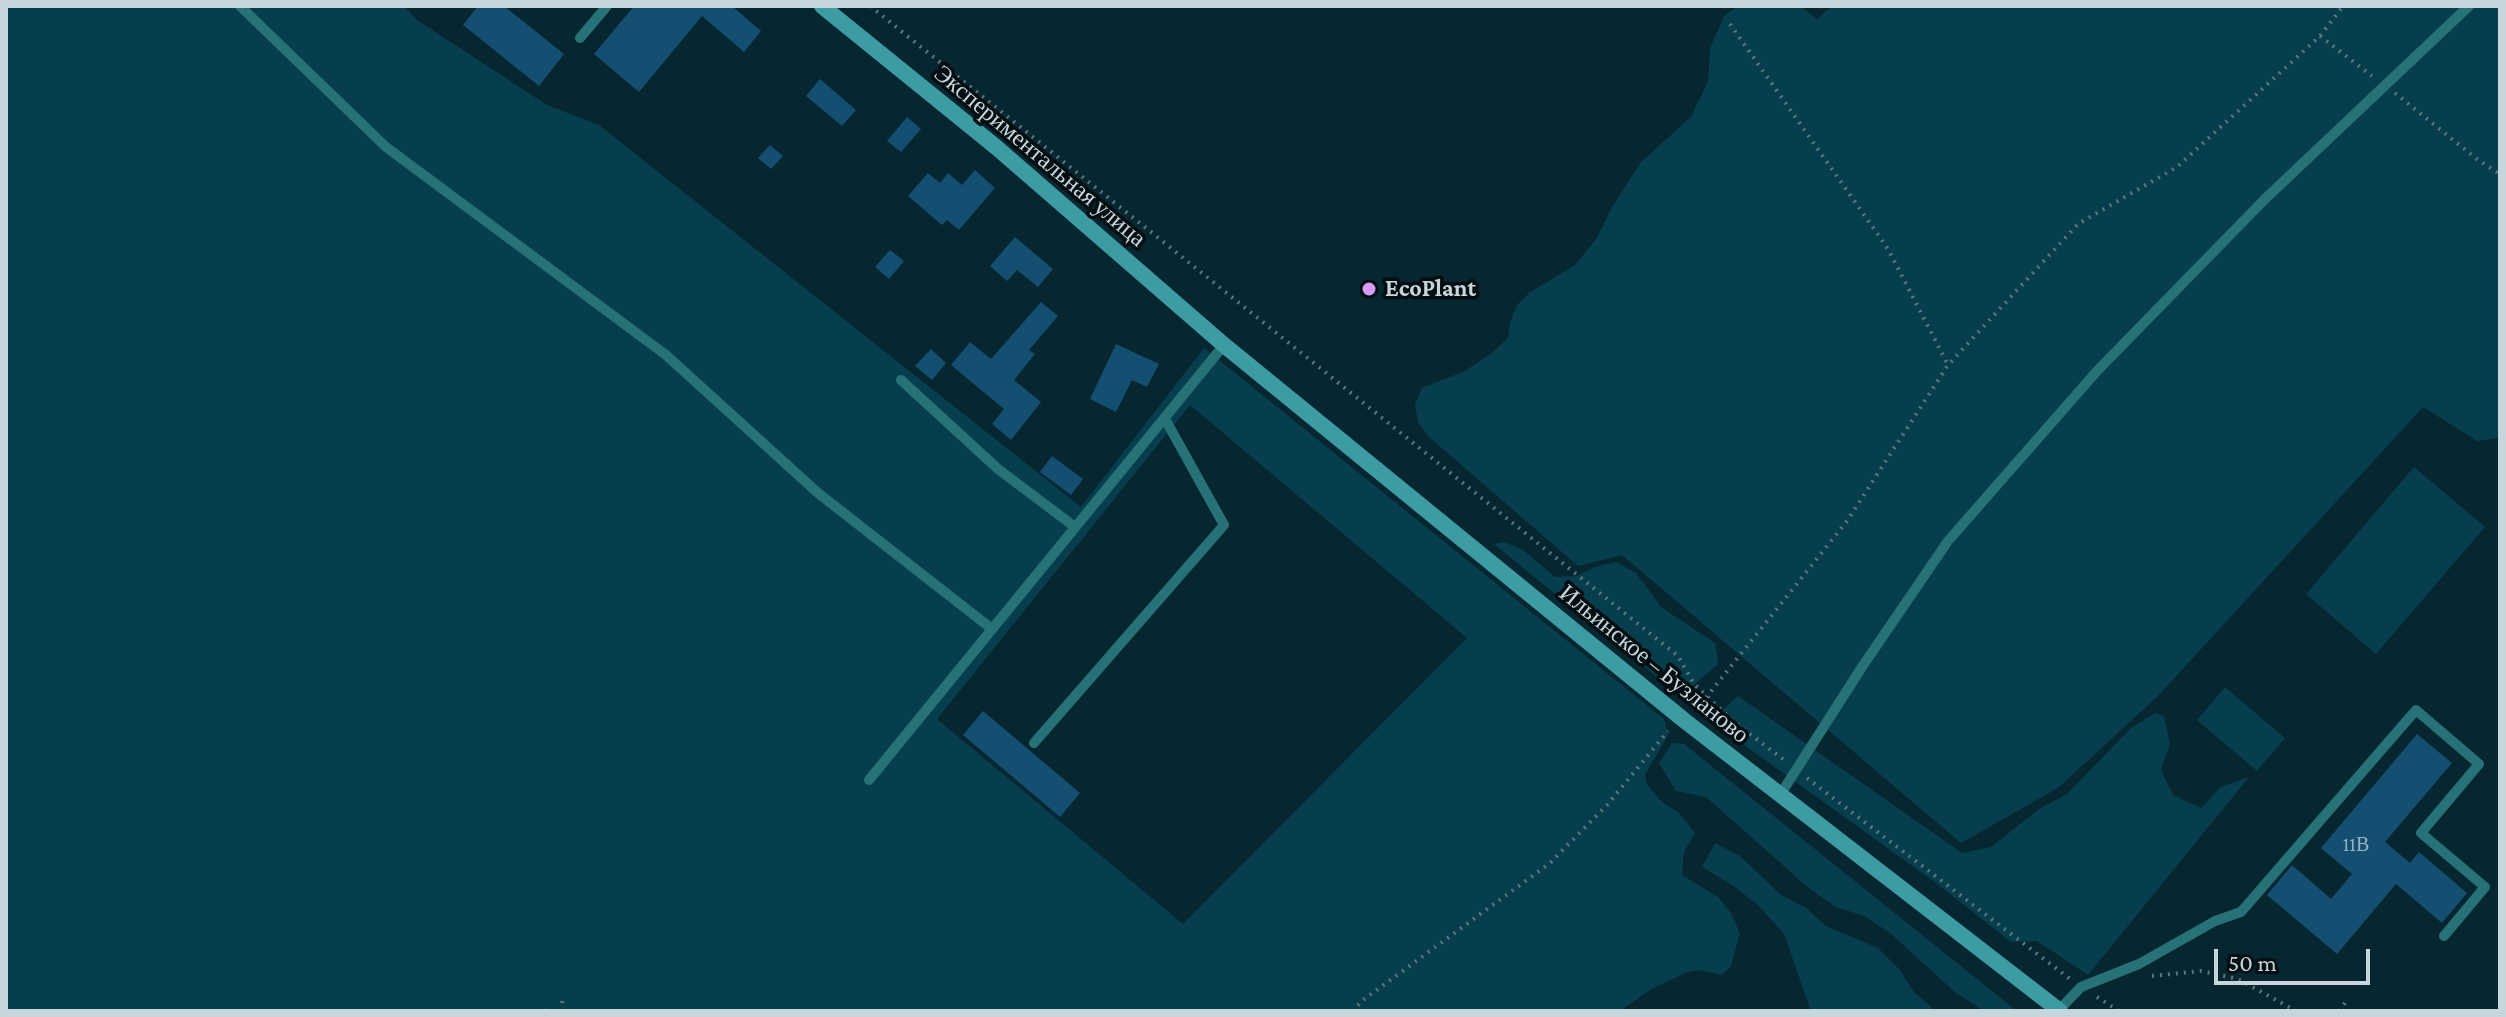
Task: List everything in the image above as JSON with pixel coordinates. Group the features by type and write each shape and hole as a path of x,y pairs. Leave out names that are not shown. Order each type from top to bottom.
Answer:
{"street":[{"name":"Экспериментальная улица","path":"822,6 996,147 1224,345"},
{"name":"Ильинское – Бузланово","path":"1224,345 1682,719 2060,1011"}],"lane":[{"path":"240,6 386,147 666,355 818,493 992,629"},
{"path":"580,38 607,6"},
{"path":"1780,795 1948,541 2108,361 2265,199 2469,6"},
{"path":"869,780 1224,345"},
{"path":"901,380 998,469 1075,527"},
{"path":"1034,743 1224,525 1165,419"},
{"path":"2060,1011 2081,987 2139,964 2215,921 2241,912 2416,710 2479,764 2421,833 2485,887 2444,936"}],"path":[{"path":"870,6 1678,656 1694,684 1733,721 2081,987"},
{"path":"1352,1011 1550,863 1607,805 1682,719 1708,697 1847,521 1948,365 2078,224 2177,167 2320,36 2343,6"},
{"path":"1730,24 1888,249 1948,365"},
{"path":"2320,36 2500,174"},
{"path":"2049,975 2055,968"},
{"path":"2149,976 2201,971 2226,976 2238,979 2296,1011"},
{"path":"2101,989 2090,993 2119,1011"},
{"path":"561,1011 563,996"},
{"path":"2339,1011 2348,999"}],"shaded area":[{"path":"10,6 404,6 417,20 547,105 599,125 1081,507 1204,348 1664,719 1668,735 1645,775 1647,784 1661,801 1679,813 1695,833 1684,852 1682,875 1718,897 1731,913 1740,933 1731,966 1722,975 1699,970 1688,972 1653,988 1620,1011 6,1011 6,11","holes":["1190,405 1467,638 1183,924 937,719"]},
{"path":"1738,6 1800,6 1817,19 1832,6 2500,6 2500,438 2477,441 2423,407 2158,696 2058,788 1961,843 1622,555 1578,566 1429,437 1418,422 1415,405 1422,388 1465,371 1508,338 1517,305 1529,293 1575,265 1597,238 1612,207 1641,162 1691,117 1708,81 1710,48 1724,16"},
{"path":"2414,467 2485,527 2376,654 2306,594"},
{"path":"1504,542 1523,550 1555,577 1576,576 1616,562 1636,573 1661,607 1715,643 1718,664 1688,690 1669,687 1494,544"},
{"path":"2225,687 2285,738 2257,771 2197,720"},
{"path":"1738,696 1962,853 1991,847 2039,809 2067,794 2131,728 2155,713 2164,716 2170,744 2161,770 2173,795 2201,808 2221,787 2249,777 2088,975 2037,941 2011,942 1936,883 1711,721"},
{"path":"1672,743 1684,744 2017,1011 1984,1011 1956,993 1890,933 1864,916 1836,907 1810,889 1706,797 1676,791 1659,763"},
{"path":"1715,843 1740,856 1780,894 1806,908 1826,926 1878,948 1899,969 1914,992 1936,1011 1811,1011 1784,934 1758,905 1702,867"}],"building":[{"path":"478,6 504,6 564,54 539,86 463,25"},
{"path":"634,6 732,6 761,31 744,52 702,16 639,92 594,54"},
{"path":"820,79 856,110 842,126 806,96"},
{"path":"907,117 921,129 901,152 887,141"},
{"path":"770,145 783,156 771,169 758,158"},
{"path":"975,170 995,188 959,230 947,220 942,225 908,196 928,173 940,183 948,173 962,185"},
{"path":"1015,237 1053,269 1038,287 1017,270 1007,281 990,266"},
{"path":"890,250 904,261 889,279 875,267"},
{"path":"1041,302 1058,316 1029,350 1035,354 1014,380 1041,402 1011,440 992,424 1004,409 951,365 970,342 991,359"},
{"path":"1116,344 1159,364 1147,387 1132,380 1116,412 1090,399"},
{"path":"931,349 946,363 932,380 915,366"},
{"path":"1052,456 1083,479 1071,495 1040,472"},
{"path":"983,711 1080,793 1060,817 963,735"},
{"path":"2417,734 2452,763 2385,842 2410,863 2419,852 2467,893 2442,923 2396,884 2337,954 2267,895 2292,865 2331,899 2352,874 2321,848"}],"place":[{"name":"EcoPlant","path":"1369,289"}]}
